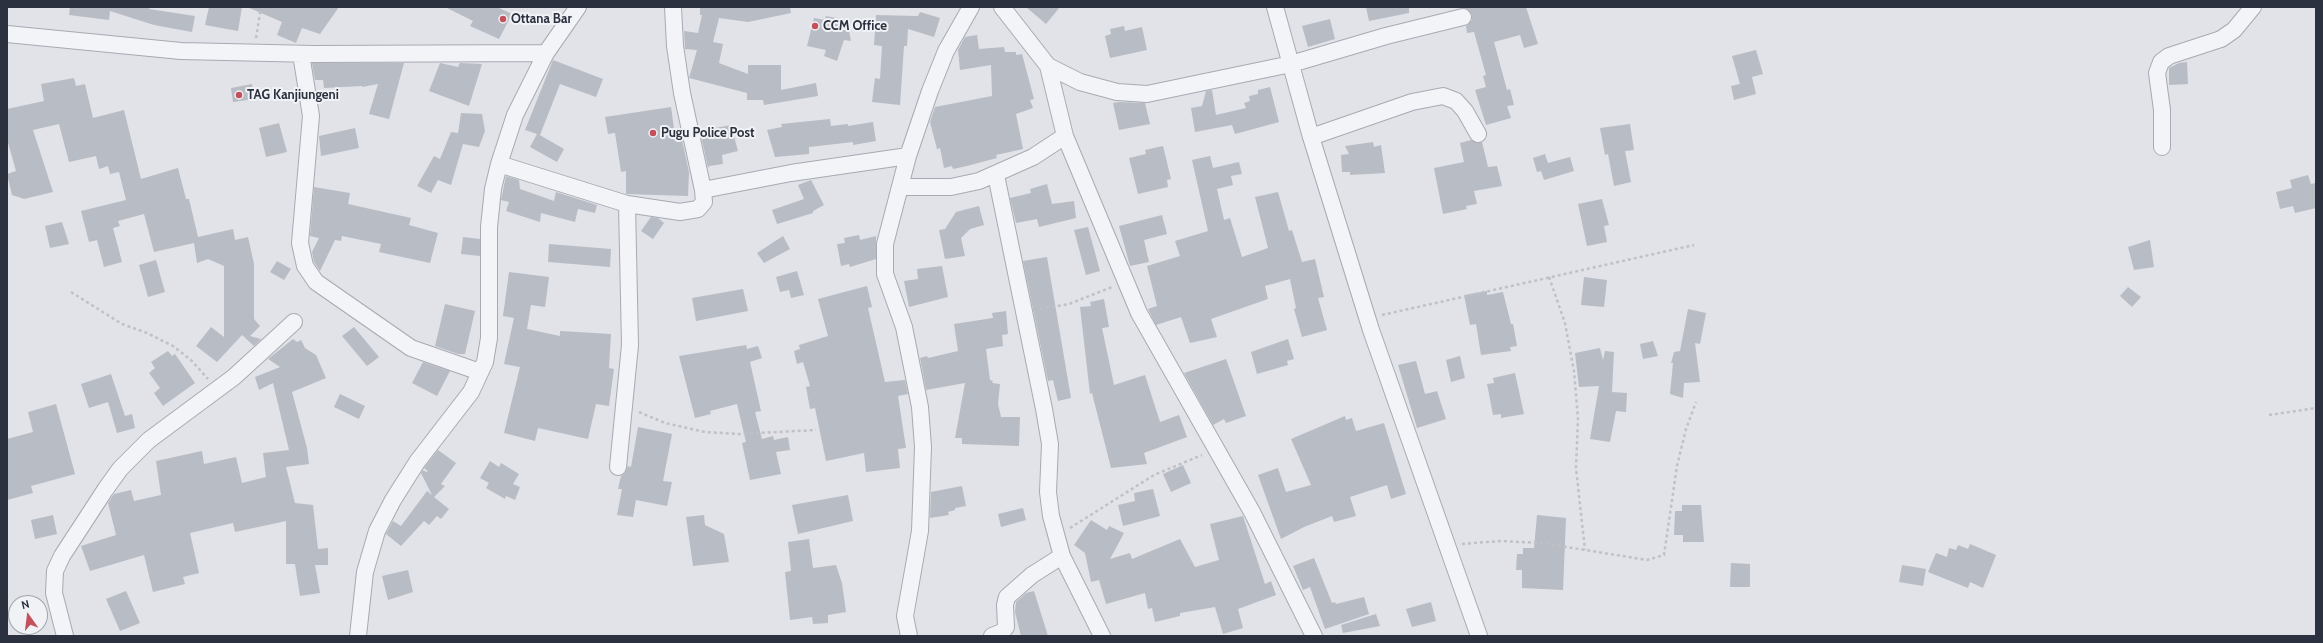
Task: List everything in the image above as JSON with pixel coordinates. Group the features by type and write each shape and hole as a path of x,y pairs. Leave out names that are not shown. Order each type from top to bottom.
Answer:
{"street":[{"path":"358,636 365,572 377,532 392,500 417,462 471,392 485,362 489,338 489,227 492,189 515,115 546,53 578,7"},
{"path":"499,164 627,204 680,212 690,212 698,209 704,202 703,190 682,93 675,46 673,7"},
{"path":"909,636 905,616 920,531 923,447 920,407 904,327 884,265 884,244 908,156 946,51 971,7"},
{"path":"1002,7 1048,66 1065,136 1139,313 1215,450 1252,512 1314,636"},
{"path":"1275,7 1311,137 1367,318 1479,636"},
{"path":"2162,146 2162,110 2157,73 2161,62 2168,56 2221,39 2234,30 2252,7"},
{"path":"1048,66 1080,82 1117,92 1147,94 1291,64 1386,36 1463,16"},
{"path":"7,34 181,51 254,54 546,53"},
{"path":"301,54 311,116 300,243 305,266 316,282 411,348 480,372"},
{"path":"1311,137 1412,102 1443,96 1456,101 1465,111 1478,134"},
{"path":"900,187 951,187 980,182 1033,157 1065,136"},
{"path":"703,190 791,173 908,156"},
{"path":"996,175 1050,444 1048,492 1056,535 1062,556 1102,636"},
{"path":"618,467 630,345 627,204"},
{"path":"65,636 54,593 55,572 62,556 120,469 159,431 216,390 250,363 294,322"},
{"path":"992,636 1002,632 1006,627 1005,605 1007,597 1032,575 1062,556"}],"path":[{"path":"254,54 261,7"},
{"path":"1367,318 1694,245"},
{"path":"1549,277 1565,323 1574,371 1578,419 1576,468 1585,550"},
{"path":"1024,312 1068,304 1125,282"},
{"path":"71,292 122,324 173,346 191,360 216,390"},
{"path":"1448,545 1500,541 1542,543 1647,560 1664,554 1677,466 1686,429 1696,402"},
{"path":"625,406 664,423 705,432 740,434 816,430"},
{"path":"2269,415 2316,408"},
{"path":"1056,535 1154,475 1215,450"}],"building":[{"path":"70,7 150,7 149,9 195,16 192,32 154,25 110,11 109,20 69,15"},
{"path":"209,7 242,7 238,31 205,25"},
{"path":"247,7 339,7 320,34 302,28 296,43 277,35 282,22"},
{"path":"445,7 497,7 512,14 499,39 470,26 473,21"},
{"path":"700,7 790,7 791,13 748,22 719,18 713,42 723,44 719,63 748,74 748,65 781,65 781,90 816,83 818,96 764,105 763,100 747,100 747,93 689,78 697,50 685,49 684,31 698,33 702,15 700,15"},
{"path":"1026,7 1060,7 1046,24"},
{"path":"1366,7 1409,7 1409,13 1369,21"},
{"path":"1463,7 1526,7 1538,44 1524,48 1520,35 1494,42 1507,90 1510,89 1514,105 1507,106 1511,118 1486,125 1475,90 1486,87 1483,76 1486,75 1474,32 1467,33 1466,26 1472,20 1472,14"},
{"path":"920,12 940,18 934,37 908,29 907,46 904,46 900,105 872,102 875,78 880,79 882,46 874,45 876,15 918,16"},
{"path":"826,16 847,20 851,41 844,40 837,61 824,56 826,50 807,46 814,18 825,20"},
{"path":"1330,19 1335,39 1308,47 1302,26"},
{"path":"1124,26 1125,31 1142,27 1147,50 1110,58 1105,36 1111,34 1110,29"},
{"path":"977,35 979,49 1004,47 1005,52 1016,52 1016,55 1022,54 1034,99 1030,100 1033,108 1016,114 1023,149 996,155 997,158 967,166 953,169 952,166 944,168 940,148 937,149 930,122 935,107 992,96 991,65 960,70 958,50 965,37"},
{"path":"1756,50 1763,74 1752,77 1756,94 1734,100 1731,86 1740,84 1732,56"},
{"path":"553,60 603,79 596,97 560,84 540,135 538,134 564,149 557,162 530,147 537,134 525,130"},
{"path":"2187,62 2188,84 2169,85 2169,68 2179,63"},
{"path":"312,63 404,63 389,119 369,114 378,84 362,87 324,88 323,80 315,80"},
{"path":"440,63 458,67 460,63 482,64 469,106 429,91"},
{"path":"74,78 76,86 85,84 93,118 124,110 141,179 178,168 186,199 189,199 198,237 233,229 235,240 248,237 254,264 254,319 260,326 250,336 261,339 254,346 242,335 217,362 196,346 211,327 224,337 224,266 208,259 197,263 194,243 154,252 144,214 118,221 120,226 113,228 122,262 104,267 97,240 89,242 81,211 126,200 119,172 110,174 108,166 99,169 96,156 69,162 59,124 33,130 53,192 24,199 12,195 7,174 16,171 7,139 7,109 44,101 41,84"},
{"path":"252,84 254,99 233,102 231,88"},
{"path":"1270,87 1279,122 1235,134 1232,125 1195,132 1191,108 1202,106 1206,91 1212,90 1216,115 1246,108 1244,103 1250,101 1249,96 1258,94 1258,90"},
{"path":"1113,103 1145,103 1150,124 1119,130"},
{"path":"671,107 675,136 681,135 689,172 688,196 626,194 626,171 621,172 615,133 608,134 605,117"},
{"path":"461,113 482,114 485,131 479,147 463,144 451,185 438,180 431,193 417,186 434,156 440,159 451,132 458,133"},
{"path":"830,119 831,126 848,124 848,126 873,122 876,141 853,145 853,142 809,147 809,154 775,157 767,130 782,127 781,124"},
{"path":"279,123 287,152 266,157 259,128"},
{"path":"1630,124 1634,150 1625,151 1631,182 1614,186 1608,154 1605,155 1600,128"},
{"path":"731,125 738,151 722,155 723,164 709,166 708,168 700,131"},
{"path":"355,128 359,148 321,156 319,136"},
{"path":"1471,140 1478,143 1482,142 1488,167 1497,166 1502,186 1474,191 1477,204 1466,206 1467,209 1443,214 1434,168 1464,162 1460,143"},
{"path":"1373,142 1374,147 1381,145 1385,173 1350,175 1350,172 1342,172 1341,155 1349,154 1345,146"},
{"path":"1163,146 1171,179 1167,180 1168,187 1138,194 1129,158 1146,154 1145,150"},
{"path":"1545,154 1548,163 1570,157 1574,171 1544,180 1541,171 1537,172 1533,158"},
{"path":"1210,156 1213,168 1239,162 1242,174 1231,176 1233,185 1217,189 1224,220 1230,218 1242,257 1268,248 1255,197 1278,192 1289,231 1292,230 1302,262 1315,259 1324,297 1318,298 1327,330 1302,337 1294,309 1296,308 1290,279 1265,286 1268,299 1211,319 1217,337 1190,343 1181,317 1156,325 1148,309 1157,306 1147,266 1180,256 1175,241 1208,231 1192,160"},
{"path":"2308,175 2311,184 2316,183 2316,208 2295,213 2293,206 2280,209 2276,192 2292,188 2290,180"},
{"path":"506,176 519,180 520,189 554,201 556,192 597,205 595,213 578,209 575,222 541,213 540,222 506,211 509,202 501,200"},
{"path":"811,180 824,205 813,211 813,213 777,224 772,210 804,199 798,185"},
{"path":"1047,184 1052,204 1074,201 1076,218 1039,227 1037,219 1016,223 1010,198 1031,193 1030,189"},
{"path":"314,187 350,193 348,204 411,218 409,225 438,233 430,263 379,252 381,244 342,236 341,241 335,240 320,271 314,262 312,252 319,238 310,236"},
{"path":"1602,199 1609,225 1604,226 1607,242 1587,246 1578,204"},
{"path":"979,206 984,225 970,229 961,238 965,256 945,259 939,230 945,229 956,212"},
{"path":"1162,215 1167,234 1144,240 1149,262 1130,266 1119,226"},
{"path":"651,217 658,218 664,223 653,239 641,231"},
{"path":"62,222 69,244 50,248 45,226"},
{"path":"1088,227 1100,271 1086,275 1074,230"},
{"path":"859,235 860,240 876,236 876,259 850,267 849,264 841,266 837,244 845,243 844,238"},
{"path":"783,236 790,249 764,263 757,253"},
{"path":"463,237 480,239 480,256 461,254"},
{"path":"2150,240 2154,267 2134,270 2128,247"},
{"path":"549,244 611,249 610,267 548,262"},
{"path":"1047,257 1071,398 1058,401 1053,380 1048,381 1023,261"},
{"path":"156,260 165,292 148,297 139,265"},
{"path":"277,261 291,269 284,280 270,272"},
{"path":"942,266 948,297 909,307 904,281 918,279 917,269"},
{"path":"797,271 804,295 791,298 789,290 780,292 776,277"},
{"path":"509,272 549,277 545,307 531,305 527,329 560,336 560,331 611,334 609,368 614,369 609,406 596,404 588,439 538,428 535,441 504,433 520,367 504,364 514,318 503,316"},
{"path":"1584,277 1607,280 1604,307 1581,305"},
{"path":"867,286 872,307 868,308 885,382 905,380 908,394 898,396 906,448 898,449 900,468 866,472 864,453 826,461 815,408 810,409 806,387 810,386 803,362 797,364 794,351 800,349 799,345 828,336 818,299"},
{"path":"2128,287 2141,297 2132,307 2120,296"},
{"path":"743,289 748,311 696,321 692,298"},
{"path":"1487,291 1487,295 1503,292 1511,324 1513,324 1517,346 1510,347 1511,351 1481,355 1476,324 1470,325 1464,295"},
{"path":"1104,299 1109,327 1102,328 1114,385 1145,375 1160,422 1179,415 1187,437 1144,453 1147,464 1111,468 1092,393 1090,394 1080,307 1091,306 1090,302"},
{"path":"445,304 475,311 465,354 458,354 435,346"},
{"path":"1688,309 1706,313 1700,344 1695,343 1700,382 1684,383 1683,398 1670,394 1673,363 1671,363 1674,352 1680,351"},
{"path":"1006,311 1008,334 1002,335 1003,346 986,349 990,380 993,381 992,383 1000,384 998,404 1001,417 1020,417 1019,446 962,444 962,438 955,438 965,383 926,390 920,358 927,356 928,358 958,351 954,324 993,318 992,313"},
{"path":"354,327 379,357 367,366 342,336"},
{"path":"293,339 297,342 301,340 305,348 316,355 326,378 292,392 307,448 309,464 286,467 295,503 313,505 318,549 328,548 328,565 315,565 320,593 300,596 295,564 286,564 286,521 235,532 233,523 190,533 199,573 183,577 185,584 153,592 144,555 90,571 81,546 116,535 108,503 114,494 131,490 134,501 161,495 156,461 202,451 204,464 236,457 242,483 266,477 263,453 289,450 273,383 259,390 255,377 280,367 268,359"},
{"path":"1288,339 1294,359 1287,361 1288,365 1257,374 1251,352"},
{"path":"1653,341 1658,356 1643,359 1640,344"},
{"path":"746,345 747,349 758,346 762,358 750,362 761,411 755,412 762,439 773,436 774,440 788,437 790,450 776,452 781,474 750,480 742,443 746,442 737,404 710,411 711,414 695,418 679,356"},
{"path":"1600,348 1603,360 1605,351 1614,352 1612,392 1627,393 1626,412 1616,411 1610,442 1590,439 1599,386 1579,387 1575,353"},
{"path":"168,351 172,356 175,354 195,383 163,406 154,393 160,388 149,373 155,368 151,362"},
{"path":"1460,356 1465,378 1451,382 1446,360"},
{"path":"1226,359 1246,416 1226,423 1224,419 1213,425 1184,373"},
{"path":"1416,361 1425,394 1437,391 1446,419 1417,428 1398,365"},
{"path":"423,362 450,371 437,396 412,383"},
{"path":"1515,373 1524,414 1501,418 1501,414 1493,415 1487,384 1494,383 1493,378"},
{"path":"111,374 125,416 132,414 135,428 117,433 108,402 89,408 81,384"},
{"path":"340,394 365,406 359,419 334,407"},
{"path":"56,404 75,474 31,486 33,493 7,500 7,439 33,432 28,412"},
{"path":"1345,416 1346,420 1352,418 1356,431 1384,423 1406,494 1391,499 1387,485 1350,497 1356,516 1334,522 1332,516 1304,527 1281,539 1258,475 1278,468 1286,492 1311,485 1291,439"},
{"path":"638,427 672,434 663,481 672,482 667,506 636,500 633,517 617,515 622,489 618,489 621,476 625,473 628,466 631,467"},
{"path":"438,450 456,463 441,484 445,486 434,497 449,509 441,519 437,516 429,525 424,521 401,546 386,534 393,521 401,526 427,491 432,495 421,473 423,470 426,472 428,471 424,468"},
{"path":"490,461 499,467 501,463 519,474 513,484 520,487 515,500 506,496 505,499 486,488 489,483 480,478"},
{"path":"1183,465 1191,483 1171,492 1163,474"},
{"path":"962,486 966,506 955,508 955,510 948,512 949,515 930,518 931,492"},
{"path":"1153,489 1160,516 1123,526 1118,505 1135,501 1134,493"},
{"path":"848,495 853,521 798,534 792,505"},
{"path":"1682,505 1701,505 1704,542 1683,542 1683,535 1674,535 1675,511 1682,511"},
{"path":"1023,508 1026,520 1001,527 998,514"},
{"path":"53,515 57,534 35,539 31,520"},
{"path":"704,515 705,525 724,534 729,562 693,566 686,517"},
{"path":"1537,515 1566,518 1563,590 1522,588 1522,570 1516,570 1517,554 1523,554 1523,548 1534,548"},
{"path":"1243,516 1265,584 1271,581 1276,595 1238,609 1243,628 1223,634 1215,607 1180,613 1180,616 1155,622 1152,608 1148,609 1145,593 1106,604 1099,580 1091,582 1085,553 1074,545 1091,520 1107,530 1109,526 1124,533 1110,559 1130,553 1132,559 1180,539 1195,567 1219,560 1210,524"},
{"path":"809,539 813,568 836,565 842,583 846,612 828,615 828,623 813,624 812,617 790,620 785,572 791,571 788,542"},
{"path":"1970,544 1996,555 1983,588 1970,582 1968,588 1928,572 1936,553 1947,557 1949,548 1956,550 1958,545 1968,549"},
{"path":"1314,558 1332,603 1335,602 1336,604 1364,597 1369,614 1325,629 1310,587 1303,590 1293,566"},
{"path":"1731,563 1750,564 1750,587 1730,587"},
{"path":"1902,565 1926,569 1923,586 1899,582"},
{"path":"408,570 413,592 388,600 382,576"},
{"path":"126,591 140,623 120,631 106,599"},
{"path":"1034,591 1048,636 1021,636 1015,612 1016,602 1026,593"},
{"path":"1431,602 1436,621 1412,627 1406,609"},
{"path":"1376,614 1380,626 1343,633 1341,625"}],"place":[{"name":"Ottana Bar","path":"503,19"},
{"name":"CCM Office","path":"815,26"},
{"name":"TAG Kanjiungeni","path":"239,95"},
{"name":"Pugu Police Post","path":"653,133"}]}
